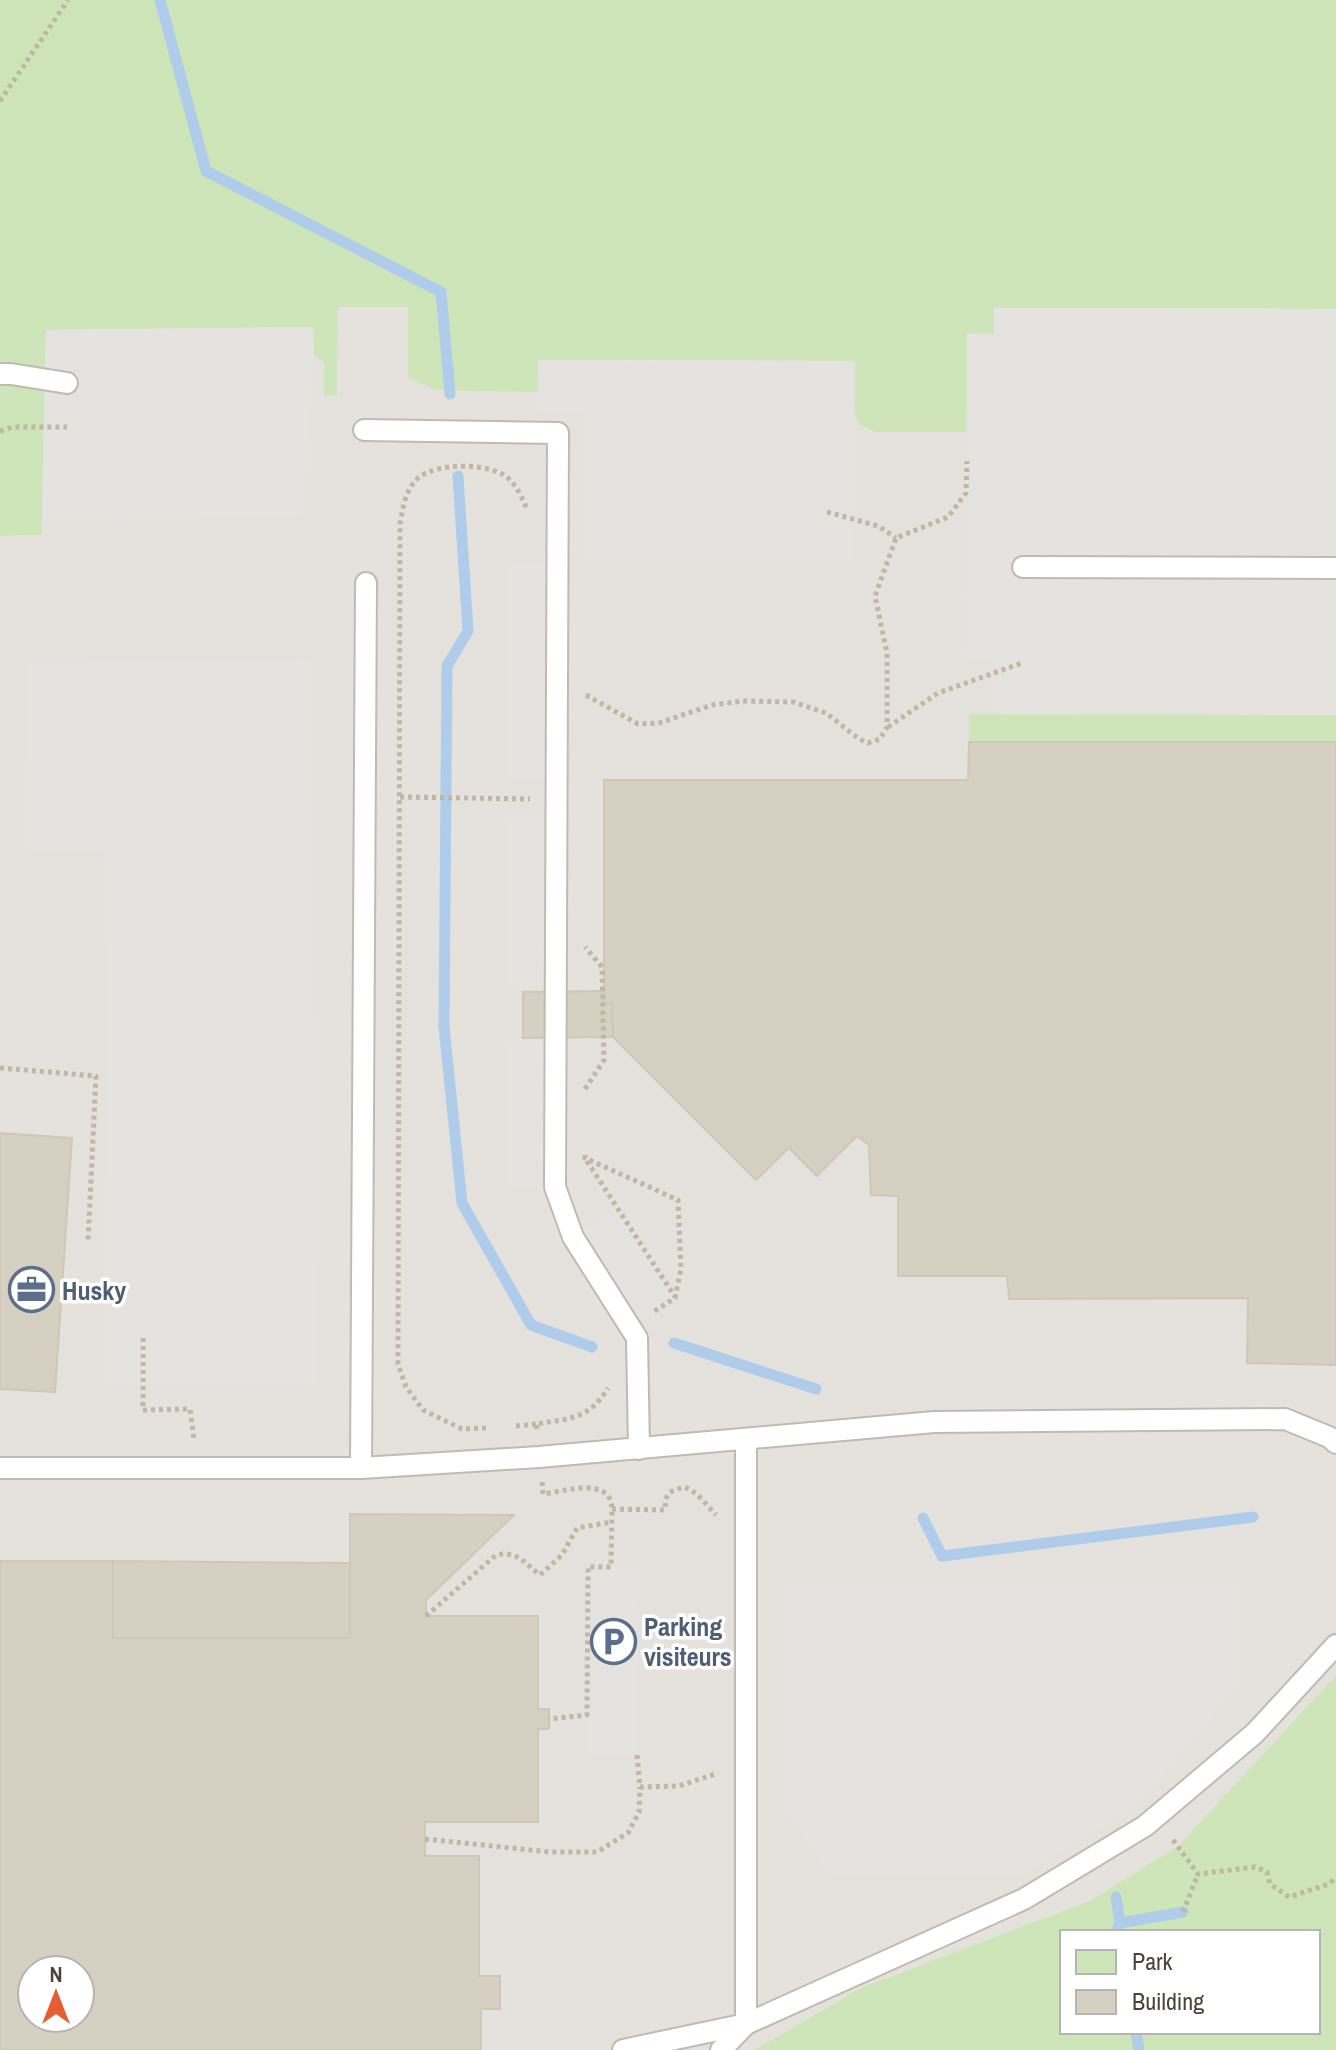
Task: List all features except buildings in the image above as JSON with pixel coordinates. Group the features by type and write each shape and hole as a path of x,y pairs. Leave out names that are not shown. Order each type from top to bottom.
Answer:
{"lane":[{"path":"0,374 67,383"},
{"path":"364,430 558,433 555,1187 573,1237 637,1338 639,1449"},
{"path":"1023,567 1336,568"},
{"path":"361,1468 366,583"},
{"path":"0,1468 361,1468 639,1449 934,1422 1285,1419 1329,1437 1336,1443"},
{"path":"721,2050 746,2024 746,1439"},
{"path":"623,2050 746,2024 1024,1899 1145,1826 1255,1733 1336,1645"}],"path":[{"path":"0,101 68,0"},
{"path":"0,431 13,427 67,427"},
{"path":"887,727 887,653 875,596 896,538 948,517 966,493 967,461"},
{"path":"492,1428 462,1429 423,1410 406,1387 398,1364 400,524 405,499 419,478 442,467 478,467 502,473 516,485 526,508 527,519"},
{"path":"827,512 878,526 896,538"},
{"path":"582,708 582,692 638,724 659,723 712,705 743,701 793,702 826,713 868,743 880,739 887,727 938,693 1022,663"},
{"path":"418,797 491,798"},
{"path":"583,943 602,967 604,1060 583,1092"},
{"path":"0,1068 96,1076 88,1242"},
{"path":"585,1145 585,1158 675,1298"},
{"path":"585,1158 678,1200 681,1269 675,1298 648,1315"},
{"path":"143,1338 143,1410 190,1409 198,1468"},
{"path":"507,1427 576,1417 598,1404 611,1383 637,1382"},
{"path":"536,1424 543,1494 594,1488 606,1492 612,1501 611,1567 588,1567 587,1715 549,1719"},
{"path":"612,1509 665,1510 665,1499 672,1490 685,1487 697,1494 721,1520"},
{"path":"426,1616 496,1555 507,1552 519,1557 540,1575 562,1555 577,1528 612,1522"},
{"path":"425,1839 550,1852 597,1852 628,1833 639,1812 637,1755"},
{"path":"640,1787 679,1786 746,1765"},
{"path":"1156,1817 1198,1874"},
{"path":"1198,1874 1255,1867 1267,1872 1270,1884 1289,1897 1329,1884 1336,1877"},
{"path":"1183,1912 1198,1874"}],"shaded area":[{"path":"338,307 408,307 408,376 855,361 966,432 1336,309 1336,715 969,715 969,742 1336,742 1336,1675 1178,1846 1089,1901 860,1988 754,2050 0,2050 0,536 42,535 46,330 313,327 324,362 324,395 337,395"},
{"path":"994,308 1336,309 1336,715 997,714 997,659 966,659 967,334 994,333"},
{"path":"313,327 314,355 303,516 42,520 46,330"},
{"path":"538,360 855,361 854,560 588,559 589,413 537,412"},
{"path":"508,563 557,563 556,779 507,779"},
{"path":"311,660 317,1384 110,1386 105,851 29,851 27,662"},
{"path":"508,817 556,817 555,985 507,984"},
{"path":"508,1041 555,1041 555,1187 507,1187"},
{"path":"618,1208 675,1298 631,1326 573,1237"},
{"name":"Parking visiteurs","path":"588,1567 639,1567 637,1755 587,1755"},
{"path":"785,1584 1235,1585 1235,1689 1135,1807 1024,1875 829,1875 784,1805"}],"green space":[{"path":"0,0 1336,0 1336,309 995,308 994,334 967,334 967,432 875,432 860,425 854,412 854,361 538,360 538,392 435,390 408,377 408,307 338,307 337,396 324,395 324,362 314,355 313,327 46,330 42,535 0,536"},
{"path":"969,714 1336,715 1336,742 969,742"},
{"path":"1336,1675 1336,2050 754,2050 860,1988 1089,1901 1178,1846"}],"waterway":[{"path":"160,0 206,171 441,292 450,394"},
{"path":"458,476 468,631 447,666 444,1027 462,1203 531,1325 592,1347"},
{"path":"674,1343 816,1389"},
{"path":"923,1518 942,1556 1253,1517"},
{"path":"1116,1897 1120,1923 1117,1930"},
{"path":"1120,1923 1183,1912"},
{"path":"1136,2034 1139,2050"}],"place":[{"name":"Husky","path":"31,1290"},
{"name":"Parking visiteurs","path":"613,1641"}]}
